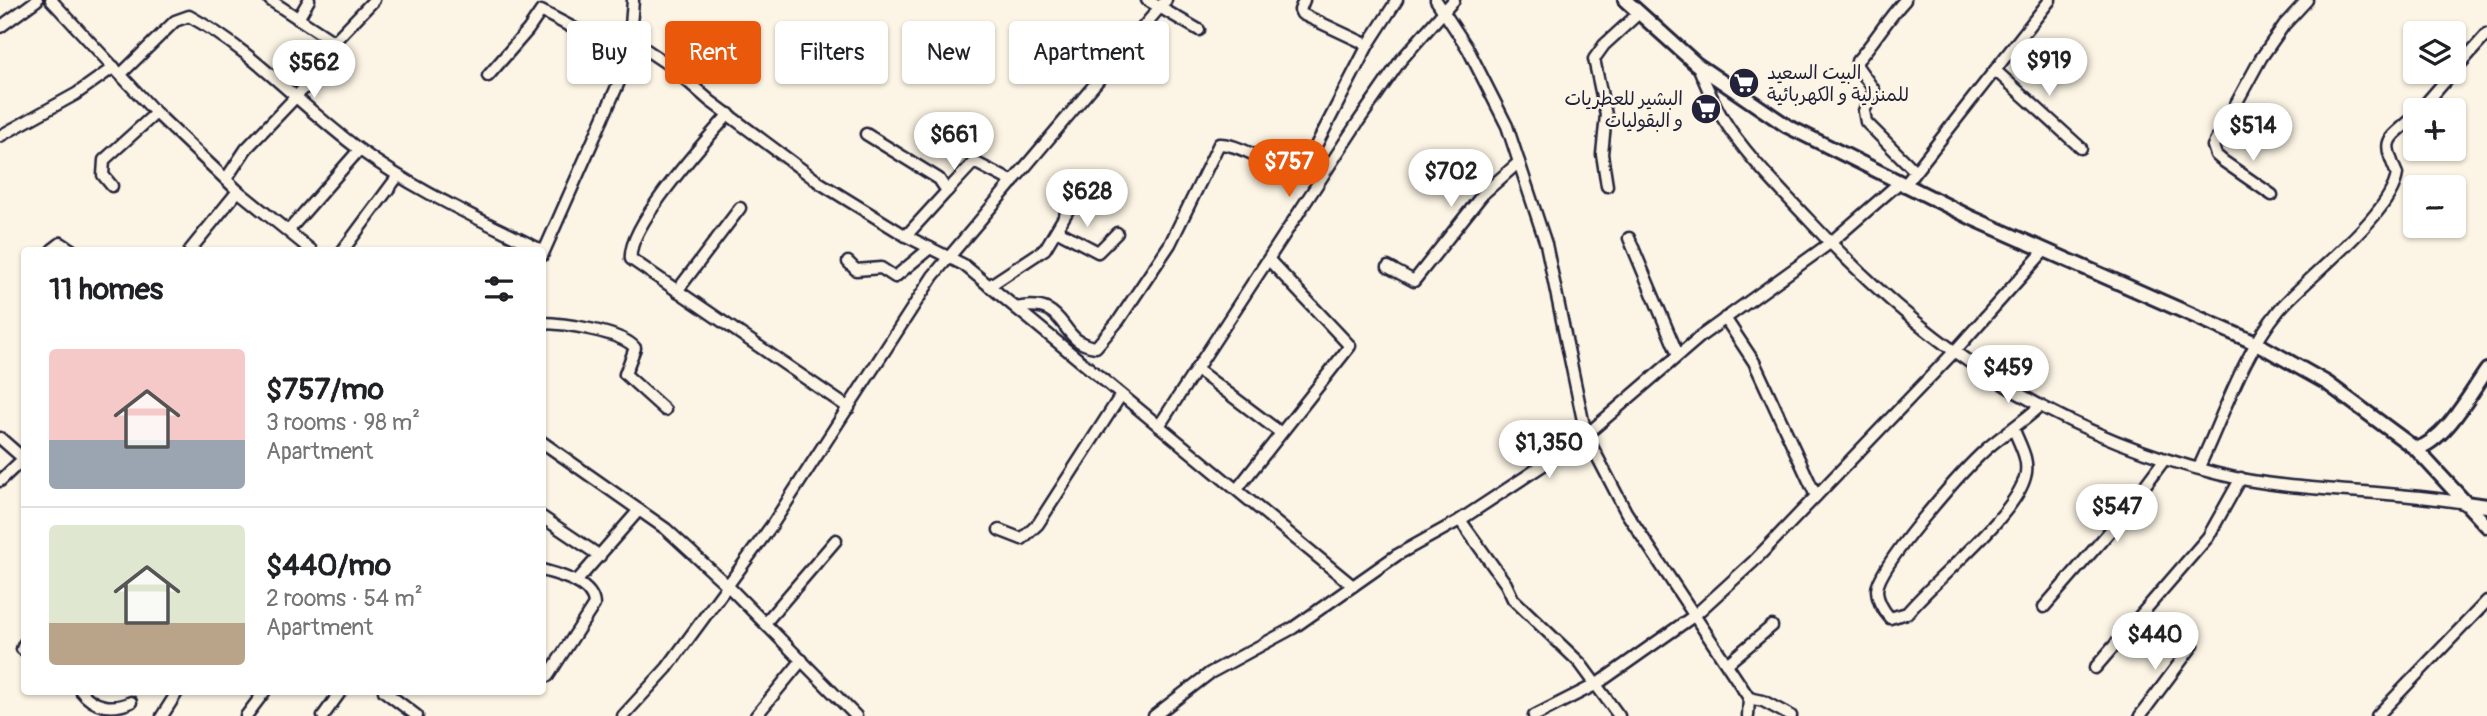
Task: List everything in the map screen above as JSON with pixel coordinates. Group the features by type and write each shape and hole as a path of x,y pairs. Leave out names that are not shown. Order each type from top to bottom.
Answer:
{"street":[{"path":"0,27 37,0"},
{"path":"51,0 156,113 238,191 305,247"},
{"path":"270,0 334,42"},
{"path":"298,19 309,0"},
{"path":"226,179 246,149 308,85 334,42 374,0"},
{"path":"488,76 541,11 541,0"},
{"path":"631,21 633,0"},
{"path":"1147,0 1162,4 1199,30"},
{"path":"1304,0 1300,10 1305,16 1368,45"},
{"path":"1016,308 1033,304 1047,307 1084,344 1096,347 1119,320 1170,244 1219,144 1274,162 1298,166 1307,163 1368,45 1397,0"},
{"path":"1436,0 1484,78 1507,126 1546,244 1586,435 1626,512 1749,698 1748,716"},
{"path":"1159,426 1401,60 1454,0"},
{"path":"1625,0 1696,64 1787,126 1901,185 2258,344 2327,383 2416,449 2487,526"},
{"path":"1905,0 1887,20 1875,43 1857,61 1857,66 1874,90 1864,111 1866,122 1914,170"},
{"path":"1154,716 1210,673 1293,628 1397,555 1461,520 1586,435 1725,318 1830,243 1901,185 1996,71 2050,0"},
{"path":"2272,195 2223,161 2216,155 2213,146 2261,58 2284,25 2307,0"},
{"path":"623,716 667,668 793,495 920,295 949,256 1162,4"},
{"path":"541,11 567,25"},
{"path":"1607,186 1602,154 1606,114 1594,59 1604,45 1639,13"},
{"path":"0,136 118,70 175,21 182,16 189,16 240,47 359,150 398,176 533,247"},
{"path":"2466,57 2487,34"},
{"path":"651,55 669,65 820,183 906,236 949,256 989,286 1238,488 1353,586"},
{"path":"1696,64 1722,118 1779,187 1877,291 1954,352 2039,407 2080,428 2164,460 2241,478 2409,493 2487,506"},
{"path":"1996,71 2081,148"},
{"path":"545,247 618,84"},
{"path":"2430,98 2442,84"},
{"path":"112,186 103,175 104,160 156,113"},
{"path":"729,114 671,181 630,252 634,262 849,408"},
{"path":"2199,467 2258,344 2278,311 2366,224 2390,192 2397,174 2386,152 2388,145 2403,129"},
{"path":"866,134 939,179 947,191"},
{"path":"288,231 359,150"},
{"path":"906,236 974,162 1013,182"},
{"path":"1388,267 1414,281 1483,194 1518,162"},
{"path":"345,247 398,176"},
{"path":"192,247 238,191"},
{"path":"989,286 1045,249 1070,207"},
{"path":"677,291 740,208"},
{"path":"1058,231 1098,252 1117,233"},
{"path":"1629,238 1678,355"},
{"path":"848,262 856,270 881,268 895,276 930,248"},
{"path":"1534,716 1597,684 1695,615 1753,562 1954,352 2045,250"},
{"path":"1238,488 1350,346 1269,260"},
{"path":"1725,318 1754,362 1816,496"},
{"path":"546,323 561,323 588,331 612,333 631,343 635,348 634,355 625,374 665,410"},
{"path":"1196,369 1281,433"},
{"path":"2416,449 2424,447 2439,432 2487,370"},
{"path":"999,530 1022,540 1038,524 1121,395"},
{"path":"2014,430 2026,468 2025,479 2009,506 1907,613 1890,618 1882,610 1877,590 1881,575 1915,529 1982,452 2014,430 2039,407"},
{"path":"0,438 21,456"},
{"path":"546,445 666,529 727,585 856,716"},
{"path":"2045,607 2117,523 2164,460"},
{"path":"0,481 21,461"},
{"path":"2095,668 2208,537 2241,478"},
{"path":"576,583 639,510"},
{"path":"546,520 600,556"},
{"path":"1461,520 1520,608 1597,684 1619,716"},
{"path":"765,623 836,540"},
{"path":"546,572 576,583 592,595 594,605 548,676"},
{"path":"2377,716 2487,601"},
{"path":"1728,663 1772,626"},
{"path":"2140,716 2193,645"},
{"path":"756,716 802,660"},
{"path":"84,695 88,700 104,707 131,702"},
{"path":"163,716 175,695"},
{"path":"246,716 262,695"},
{"path":"323,716 338,695"},
{"path":"389,695 417,716"},
{"path":"1749,698 1763,701 1791,716"}],"place":[{"name":"البيت السعيد للمنزلية و الكهربائية","path":"1744,83"},
{"name":"البشير للعطريات و البقوليات","path":"1706,109"}]}
